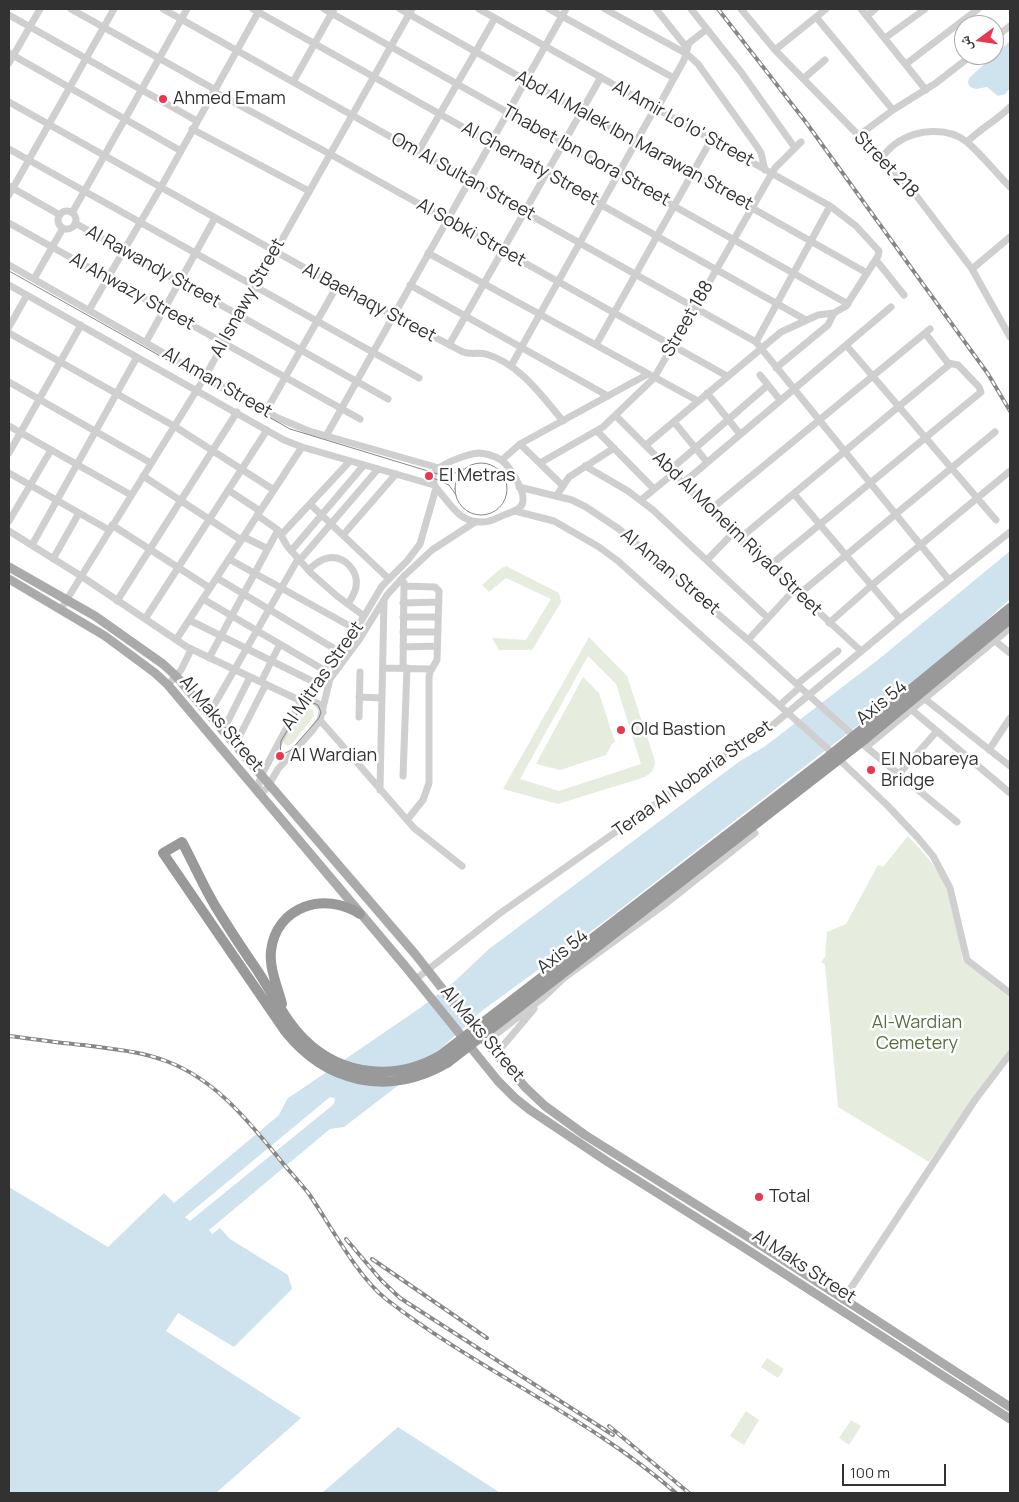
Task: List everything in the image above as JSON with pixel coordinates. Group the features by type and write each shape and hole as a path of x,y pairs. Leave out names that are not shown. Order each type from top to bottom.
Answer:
{"highway":[{"name":"Axis 54","path":"859,737 1010,608"},
{"name":"Axis 54","path":"301,1043 284,1012 216,908 182,842 163,854 285,1031 301,1043 341,1064 369,1071 389,1072 408,1069 434,1060 485,1032 828,757 859,737 1010,619"},
{"path":"284,1012 271,961 275,936 283,922 295,911 310,904 318,903 341,905 360,914"}],"main road":[{"name":"Al Maks Street","path":"9,567 109,626 163,664 176,676 435,978 470,1024 485,1032 496,1054 526,1088 555,1115 1010,1407"},
{"name":"Al Maks Street","path":"9,578 105,636 168,685 515,1098 635,1178 1010,1419"},
{"path":"310,855 322,845"},
{"path":"635,1178 640,1168"}],"street":[{"path":"9,63 11,54 40,9"},
{"name":"Al Sobki Street","path":"71,9 727,376"},
{"path":"9,195 11,187 29,160 114,9"},
{"name":"Om Al Sultan Street","path":"163,9 695,307 759,345"},
{"path":"72,213 187,9"},
{"name":"Thabet Ibn Qora Street","path":"324,9 333,11 390,46 848,304"},
{"name":"Abd Al Malek Ibn Marawan Street","path":"400,9 410,11 476,52 867,273"},
{"name":"Al Amir Lo'lo' Street","path":"480,9 830,206 856,226 877,249 879,254 876,260"},
{"path":"549,9 674,78"},
{"path":"326,436 566,9"},
{"path":"606,9 687,51"},
{"path":"656,9 756,145 769,172"},
{"path":"691,9 741,72 795,148"},
{"name":"Street 218","path":"741,9 775,50 858,136 899,175 924,205 972,269 1010,337"},
{"path":"775,50 826,9"},
{"path":"861,9 926,90"},
{"path":"867,16 875,9"},
{"path":"885,38 925,9"},
{"path":"906,64 978,9"},
{"path":"89,310 139,222 161,188 257,10"},
{"name":"Al Ghernaty Street","path":"257,10 806,320"},
{"path":"293,82 333,11"},
{"name":"Al Isnawy Street","path":"61,609 197,389 410,11"},
{"path":"9,15 197,121"},
{"path":"816,17 893,110"},
{"path":"418,152 496,18"},
{"path":"511,366 600,204 674,78 689,44 707,29"},
{"path":"11,54 181,151"},
{"path":"803,79 824,60"},
{"path":"858,136 893,110 926,90 959,65"},
{"path":"449,345 601,77"},
{"name":"Al Baehaqy Street","path":"9,102 275,252 449,345 467,354 486,354 511,366 529,380 563,421"},
{"path":"967,142 974,134 994,122 1010,107"},
{"path":"192,129 309,191"},
{"path":"881,158 899,141 920,134 944,132 967,142 1010,188"},
{"path":"596,345 710,140"},
{"name":"Street 188","path":"540,463 597,431 616,416 651,376 672,346 695,307 752,208 769,172 801,142"},
{"path":"9,149 419,378"},
{"path":"11,187 60,215"},
{"path":"759,345 777,304 830,206"},
{"path":"65,211 72,213 76,223 69,229 63,228 58,222 60,215 65,211"},
{"path":"146,342 215,218"},
{"name":"Al Ahwazy Street","path":"9,223 360,420"},
{"name":"Al Rawandy Street","path":"76,223 388,399"},
{"path":"34,279 63,228"},
{"path":"972,269 1010,237"},
{"path":"428,253 698,401"},
{"path":"646,445 727,376 759,345 806,320 843,309 876,260 904,295"},
{"name":"Al Aman Street","path":"9,265 293,425 439,468"},
{"name":"Al Aman Street","path":"9,285 197,389 284,440 435,486"},
{"path":"410,285 608,396"},
{"path":"266,411 337,286"},
{"path":"9,327 27,295"},
{"path":"683,483 891,307"},
{"path":"776,368 828,325 834,313"},
{"path":"9,453 81,325"},
{"path":"710,510 928,331 950,364"},
{"path":"9,333 174,426 274,490"},
{"path":"759,345 949,580"},
{"path":"846,345 996,520"},
{"path":"32,545 137,357"},
{"path":"706,560 794,494 950,364 956,363 979,387 981,392 768,567"},
{"path":"760,375 780,400"},
{"path":"502,460 520,444 608,396 651,376"},
{"path":"641,500 696,448 768,385"},
{"path":"10,386 39,400 151,463"},
{"path":"707,393 740,434"},
{"path":"117,600 237,412"},
{"name":"Abd Al Moneim Riyad Street","path":"616,416 768,567 861,651"},
{"path":"674,422 708,462"},
{"path":"9,426 131,495"},
{"path":"145,619 267,430"},
{"path":"597,431 654,489"},
{"path":"748,640 768,618 796,593 995,432"},
{"path":"520,444 562,485"},
{"path":"176,640 302,447"},
{"path":"557,495 569,477 614,448"},
{"path":"9,522 51,450"},
{"path":"473,454 491,455 502,460 510,468 523,493 524,500 520,508 488,522 475,522 465,519 456,513 435,486 433,478 439,468 462,457 473,454"},
{"path":"209,658 268,549 280,532 310,504 350,461"},
{"path":"291,551 364,465"},
{"path":"585,466 641,500 768,618"},
{"path":"209,714 298,560 378,469"},
{"path":"829,623 1010,471"},
{"path":"9,473 79,513 111,527 210,588"},
{"path":"342,535 396,474"},
{"path":"143,476 242,538 268,549"},
{"name":"Al Mitras Street","path":"259,795 258,787 261,776 301,701 314,682 357,630 375,596 417,549 422,539 435,486"},
{"name":"Al Aman Street","path":"519,487 530,491 557,495 586,507 619,529 957,822"},
{"path":"228,490 259,513 280,532 298,560 364,616"},
{"path":"794,494 900,619"},
{"path":"310,504 389,579"},
{"name":"Al Aman Street","path":"514,511 554,521 599,546 781,706 828,757 888,806 933,856 950,888 967,960 1010,993"},
{"path":"53,559 79,513"},
{"name":"Al Mitras Street","path":"259,795 269,785 278,769 312,731 322,716 330,679 363,635 384,599 404,576 426,556 453,535 475,522"},
{"path":"9,531 81,576 191,650 301,701 310,699 315,701 321,707 322,716 380,790 429,841 462,866"},
{"name":"Teraa Al Nobaria Street","path":"416,979 500,914 718,760 774,724 900,619 1010,532"},
{"path":"417,549 426,556"},
{"path":"308,570 321,560 328,558 343,560 349,565 356,579 356,586 348,604"},
{"path":"229,559 357,630"},
{"path":"403,776 404,576"},
{"path":"217,578 340,652"},
{"path":"404,586 437,588 440,591 437,663 429,677 429,783 423,800 407,820"},
{"path":"380,790 384,599"},
{"path":"203,600 324,670"},
{"path":"403,603 439,602"},
{"path":"403,618 438,618"},
{"path":"189,620 314,682"},
{"path":"859,737 912,710 1010,628"},
{"path":"403,632 438,632"},
{"path":"994,640 1010,653"},
{"path":"235,745 280,644"},
{"path":"403,646 437,646"},
{"path":"168,685 176,676 191,650"},
{"path":"781,706 838,651"},
{"path":"383,668 432,669"},
{"path":"359,716 360,672"},
{"path":"223,731 250,677"},
{"path":"359,697 382,698"},
{"path":"925,699 1010,766"},
{"path":"912,710 1010,793"},
{"path":"989,750 1010,718"},
{"path":"900,774 937,731"},
{"path":"496,1054 544,997 564,978 664,905 755,833"},
{"path":"485,1032 544,997"},
{"path":"843,1300 975,1100 1010,1054"}],"green space":[{"path":"506,566 559,593 561,602 532,650 499,650 492,638 526,640 551,599 506,578 489,592 482,585"},
{"path":"589,637 627,676 655,761 653,770 642,778 558,804 503,789","holes":["588,656 616,684 641,764 559,791 520,779"]},
{"path":"583,677 599,693 615,742 606,755 560,770 536,764"},
{"path":"306,707 313,710 314,716 292,744 287,746 284,743 284,739"},
{"name":"Al-Wardian Cemetery","path":"908,836 931,862 948,893 955,915 963,961 1010,998 1010,1050 929,1162 838,1107 825,965 821,962 825,957 827,932 846,924 878,865 883,867"},
{"path":"767,1358 784,1369 778,1378 761,1367"},
{"path":"746,1411 759,1420 744,1445 730,1436"},
{"path":"851,1420 861,1426 849,1445 839,1438"}],"water":[{"path":"1010,41 1010,88 1005,94 998,96 987,87 976,89 970,87 968,83 969,78 983,65 1004,65 1004,46"},
{"path":"1010,551 1010,599 978,628 888,702 601,924 483,1010 413,1074 344,1127 330,1129 209,1230 212,1234 220,1228 230,1239 288,1275 292,1289 234,1347 178,1313 166,1331 301,1418 216,1493 9,1493 9,1187 108,1247 164,1193 174,1203 279,1115 287,1099 420,1008 454,982 489,949 740,761 764,747 879,659","holes":["330,1097 335,1098 334,1104 190,1221 185,1217"]},
{"path":"398,1427 488,1485 500,1493 322,1493"}],"tram line":[{"path":"9,271 290,429 441,475 449,476 463,469"},
{"path":"476,463 486,463 500,470 507,484 507,489 507,494 500,508 486,515 476,515 466,511 459,504 455,494 455,484 459,474 466,467 476,463"},
{"path":"433,478 449,485 456,495"},
{"path":"309,701 318,705 321,712 319,718 291,750 280,756 281,741 301,707 309,701"}],"railway":[{"path":"718,9 805,121 988,374 1010,411"},
{"path":"9,1036 136,1053 166,1061 199,1078 227,1101 265,1141 309,1194 355,1264 375,1289 386,1299 458,1349 606,1440 676,1493"},
{"path":"346,1239 381,1280 400,1298 613,1435"},
{"path":"372,1259 487,1338"},
{"path":"609,1426 689,1493"}],"place":[{"name":"Ahmed Emam","path":"163,99"},
{"name":"El Metras","path":"429,476"},
{"name":"Old Bastion","path":"621,730"},
{"name":"Al Wardian","path":"280,756"},
{"name":"El Nobareya Bridge","path":"871,770"},
{"name":"Total","path":"759,1197"}]}
